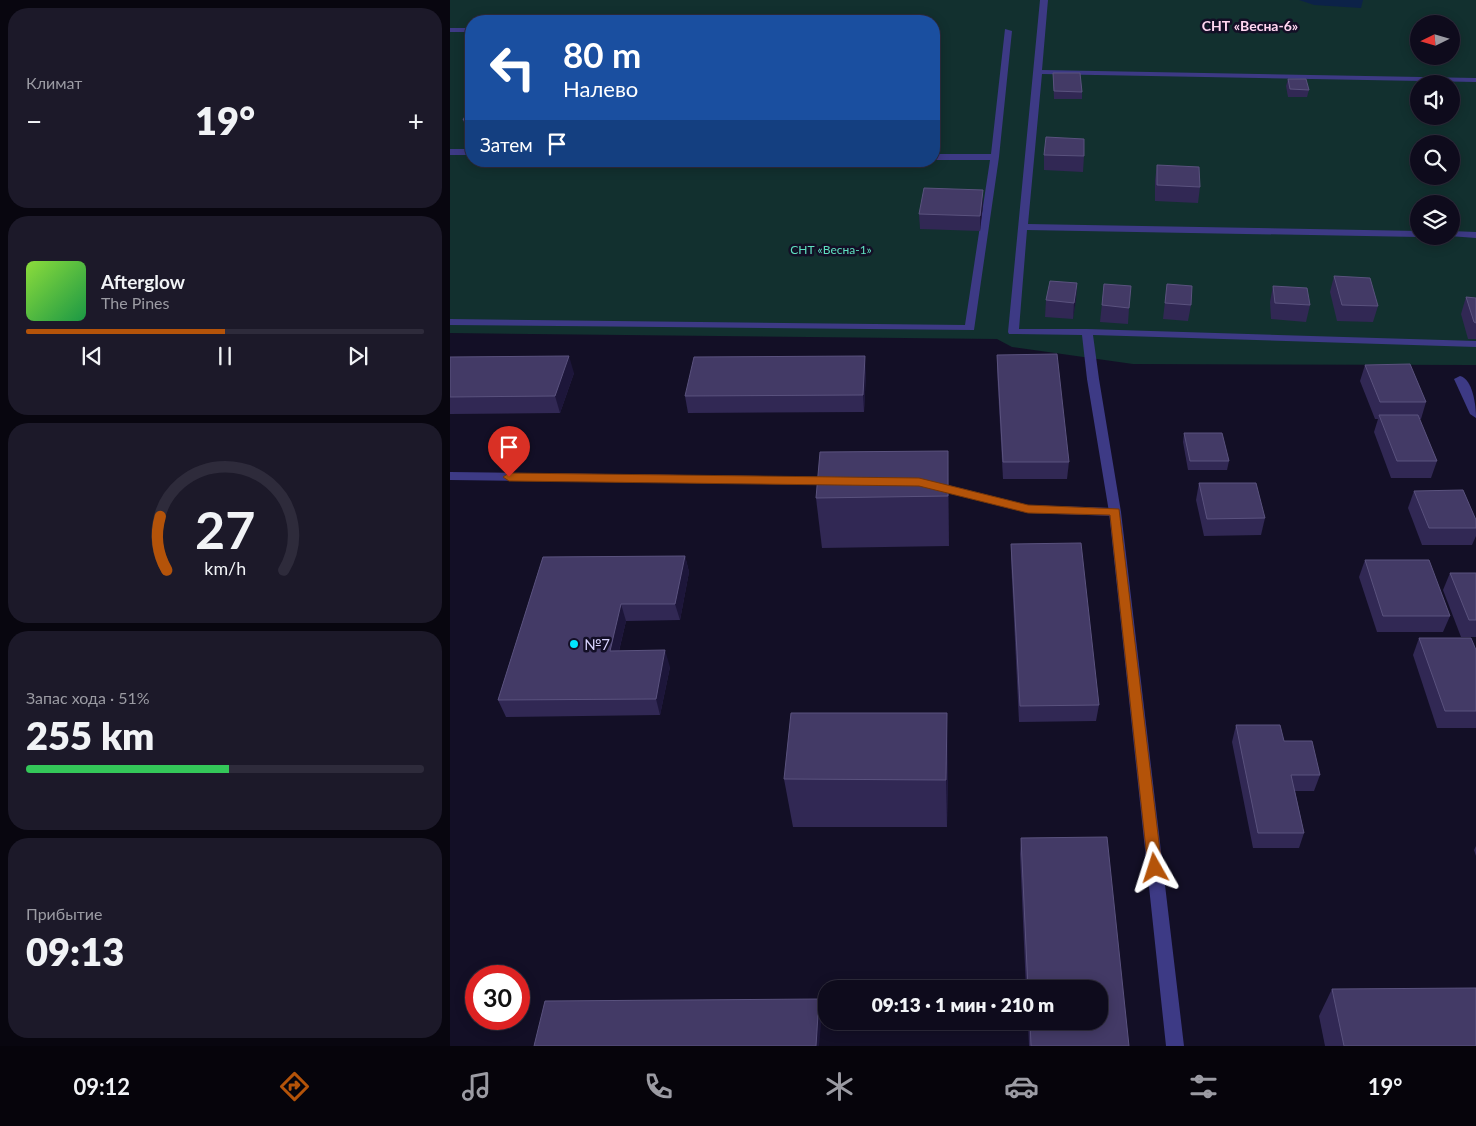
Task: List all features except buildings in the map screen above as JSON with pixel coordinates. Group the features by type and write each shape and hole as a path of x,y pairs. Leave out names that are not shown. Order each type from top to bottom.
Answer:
{"street":[{"path":"1044,0 1013,332 1087,332 1476,344"},
{"path":"450,30 465,30"},
{"path":"450,322 970,328 994,157 1008,32"},
{"path":"1038,72 1476,80"},
{"path":"450,152 465,152"},
{"path":"940,157 994,157"},
{"path":"1023,227 1410,234"},
{"path":"1460,234 1476,235"},
{"path":"1087,332 1115,512 1175,1046"},
{"path":"1460,380 1476,414"},
{"path":"450,476 849,481"},
{"path":"919,482 1028,509 1115,512"}],"green space":[{"name":"СНТ «Весна-1»","path":"450,0 1476,0 1476,365 1133,364 1012,347 997,339 450,333"}],"water":[{"path":"1299,0 1363,0 1361,8 1314,5"}],"place":[{"name":"№7","path":"574,644"}],"district":[{"name":"СНТ «Весна-6»","path":"1250,25"}],"route":[{"path":"509,477 919,482 1028,509 1115,512 1155,868"}]}
